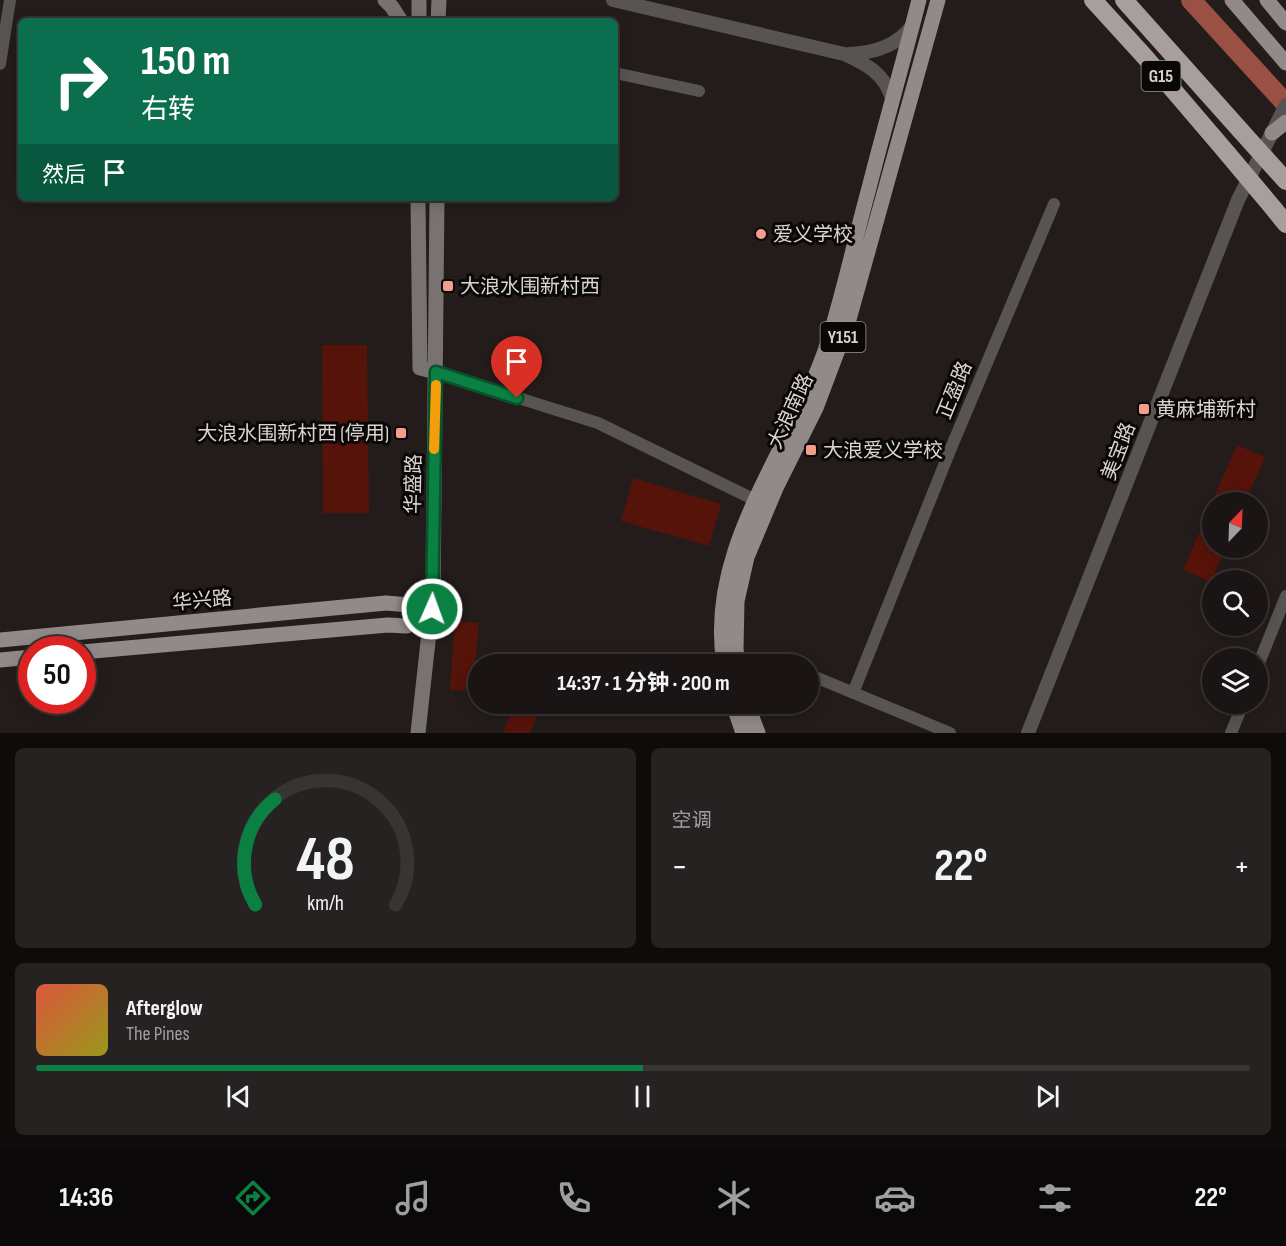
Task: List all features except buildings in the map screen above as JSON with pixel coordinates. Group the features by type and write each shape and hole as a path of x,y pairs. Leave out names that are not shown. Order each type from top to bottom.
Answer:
{"highway":[{"name":"G15","path":"1093,0 1145,57 1286,224"},
{"name":"G15","path":"1124,0 1286,181"}],"main road":[{"path":"385,0 399,18"},
{"path":"419,0 419,18"},
{"path":"438,18 439,0"},
{"name":"大浪南路","path":"723,654 721,627 723,601 733,555 755,500 806,399 828,341 919,0"},
{"name":"大浪南路","path":"737,654 737,601 747,557 776,488 816,408 848,323 939,0"},
{"path":"1232,0 1286,63"},
{"path":"1267,0 1286,23"},
{"path":"418,201 420,368 436,372"},
{"name":"华盛路","path":"418,733 433,596 437,201"},
{"name":"华兴路","path":"42,636 386,603 409,605 407,626 388,625 96,651"},
{"name":"华兴路","path":"0,640 18,638"},
{"path":"0,660 18,658"},
{"path":"736,714 742,733"},
{"path":"751,714 758,733"}],"street":[{"path":"0,64 10,0"},
{"path":"613,0 844,54 877,72 887,84 892,98"},
{"path":"844,54 878,51 897,41 913,25"},
{"path":"618,74 699,91"},
{"name":"美宝路","path":"1028,733 1238,200 1280,125 1286,105"},
{"name":"正盈路","path":"853,693 951,448 1054,204"},
{"path":"436,372 598,423 755,500"},
{"path":"1265,648 1286,596"},
{"path":"819,679 950,733"},
{"path":"1231,733 1239,714"}],"waterway":[{"path":"1191,0 1286,104"}],"slow traffic":[{"path":"434,449 436,385"}],"place":[{"name":"爱义学校","path":"761,234"},
{"name":"大浪水围新村西","path":"448,286"},
{"name":"黄麻埔新村","path":"1144,409"},
{"name":"大浪水围新村西 (停用)","path":"401,433"},
{"name":"大浪爱义学校","path":"811,450"}],"route":[{"path":"432,609 436,372 517,398"}]}
